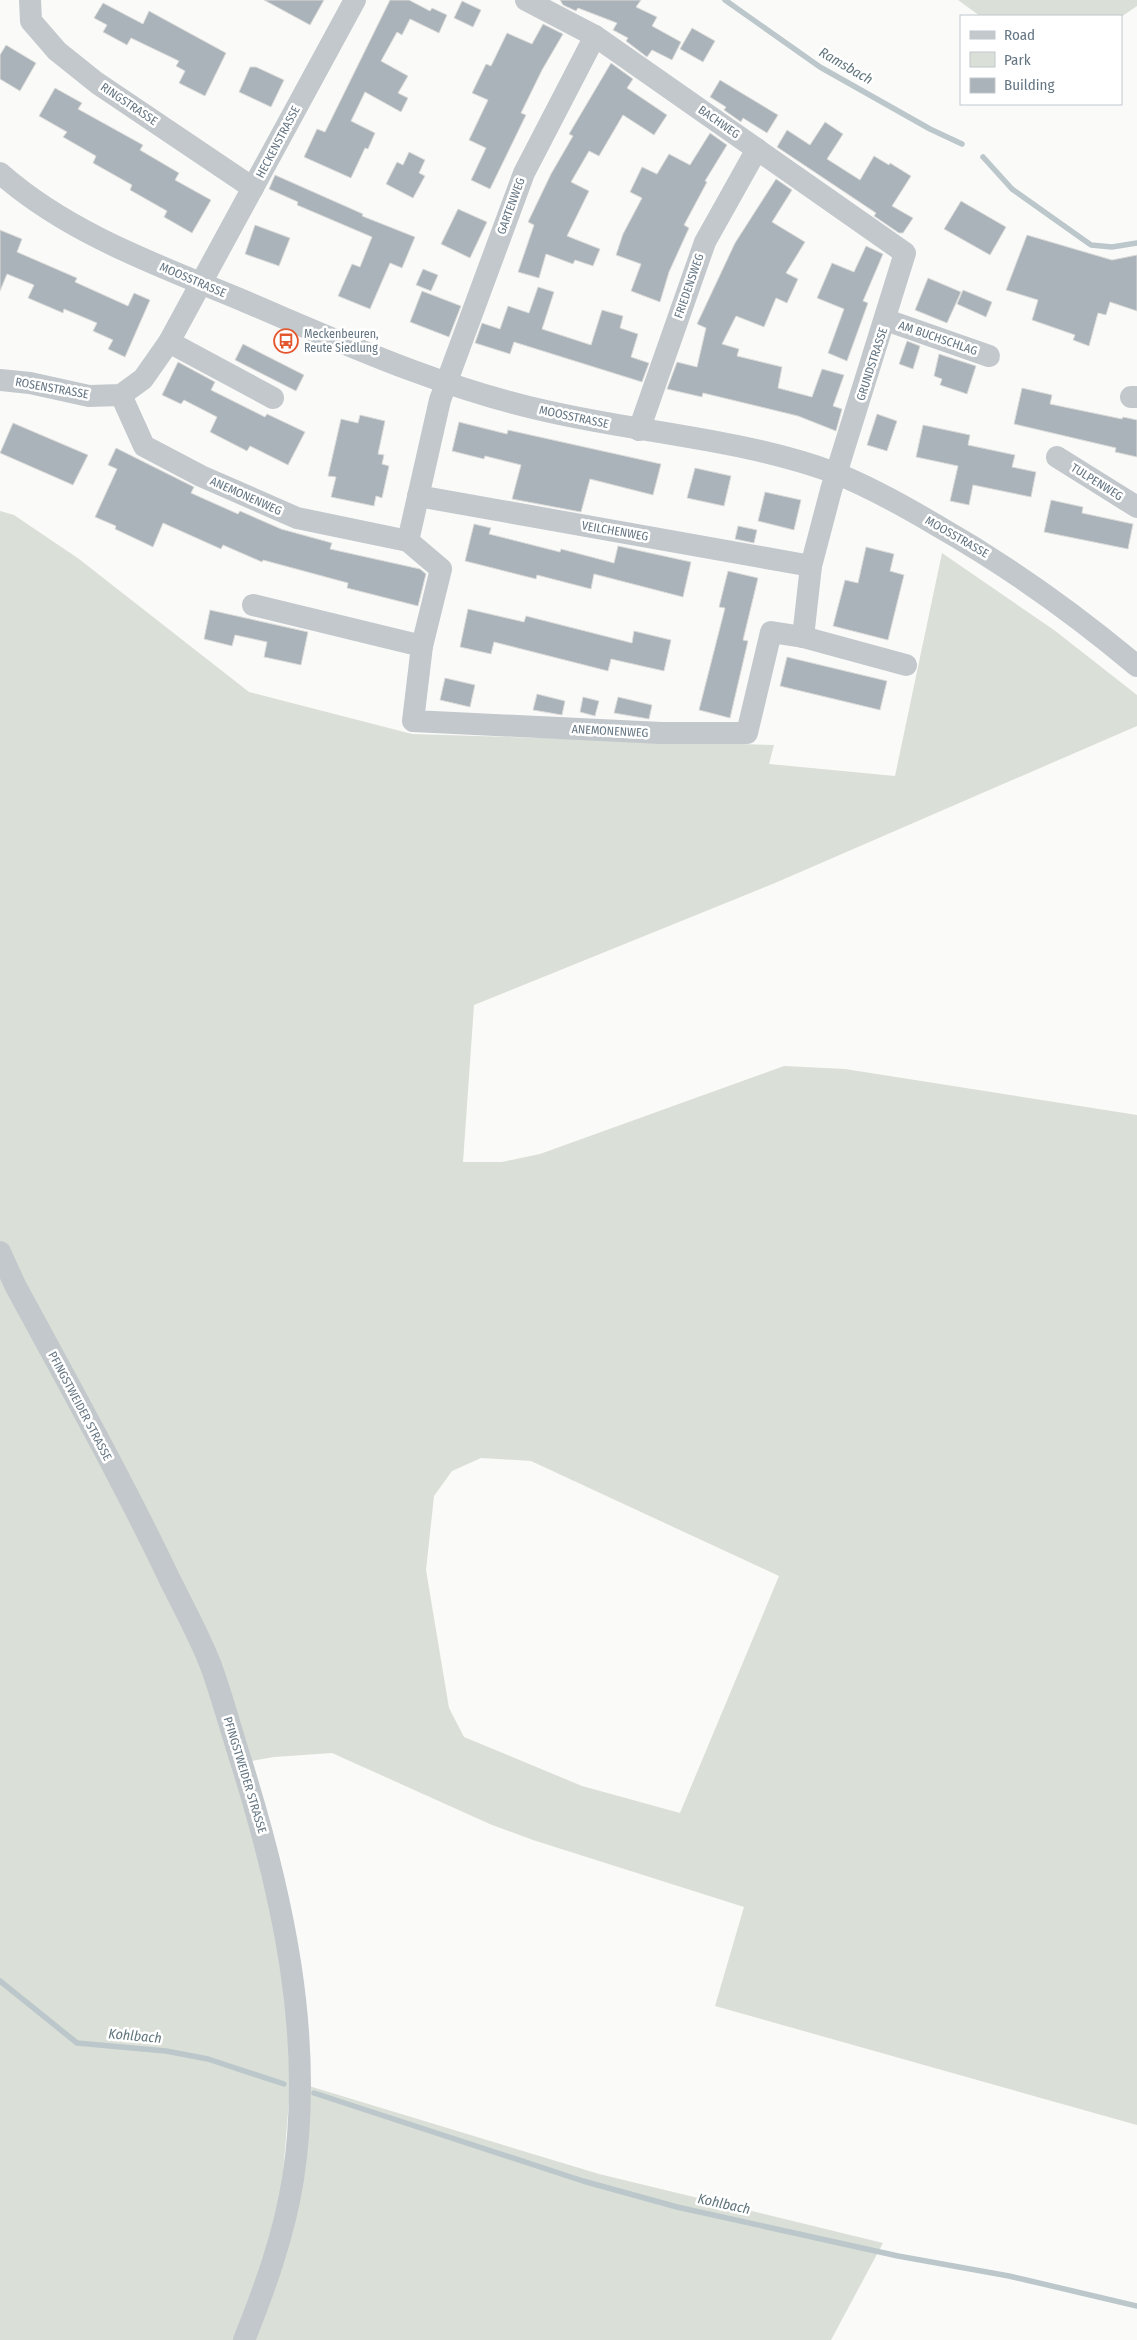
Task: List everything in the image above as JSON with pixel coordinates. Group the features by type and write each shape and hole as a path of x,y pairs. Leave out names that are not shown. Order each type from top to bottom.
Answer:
{"street":[{"name":"RINGSTRASSE","path":"30,0 31,21 57,50 97,83 253,188"},
{"name":"HECKENSTRASSE","path":"200,283 355,0"},
{"name":"BACHWEG","path":"526,0 595,36 905,253"},
{"name":"GARTENWEG","path":"446,384 524,173 595,36"},
{"name":"FRIEDENSWEG","path":"639,430 704,242 757,149"},
{"name":"MOOSSTRASSE","path":"0,172 40,205 74,224 200,283 446,384 546,411 791,459 836,474 919,514 988,555 1042,591 1137,666"},
{"name":"GRUNDSTRASSE","path":"836,474 886,320 905,253"},
{"path":"122,395 144,379 169,342 200,283"},
{"name":"AM BUCHSCHLAG","path":"886,320 989,356"},
{"path":"169,342 273,398"},
{"name":"ROSENSTRASSE","path":"0,380 30,383 89,396 122,395"},
{"path":"408,542 446,384"},
{"name":"ANEMONENWEG","path":"122,395 144,446 201,476 297,518 408,542 442,569 422,646 413,721 661,733 747,733 771,632 803,637 906,665"},
{"name":"TULPENWEG","path":"1057,457 1137,507"},
{"path":"803,637 811,566 836,474"},
{"name":"VEILCHENWEG","path":"418,496 811,566"},
{"path":"253,605 422,646"},
{"name":"PFINGSTWEIDER STRASSE","path":"0,1252 15,1286 140,1516 211,1665 270,1861 288,1950 296,2008 299,2106 293,2178 287,2210 270,2274 244,2340"}],"green space":[{"path":"958,0 1137,0 1137,6 1122,16 979,15"},
{"path":"0,511 14,515 79,559 249,692 412,734 774,745 769,764 895,776 942,553 1054,630 1137,695 1137,726 775,883 474,1005 463,1162 502,1162 540,1154 784,1066 845,1069 1137,1115 1137,2125 715,2006 744,1907 533,1840 492,1825 332,1753 274,1757 235,1764 279,1940 292,2063 282,2186 260,2273 233,2340 0,2340","holes":["481,1458 531,1461 779,1576 680,1813 582,1786 464,1737 449,1708 426,1570 434,1496 452,1471"]},
{"path":"309,2086 599,2174 883,2243 831,2340 252,2340"}],"building":[{"path":"264,0 324,0 310,25"},
{"path":"390,0 409,0 430,11 432,8 447,15 439,33 410,19 402,35 397,32 381,61 408,76 398,93 408,98 401,112 365,92 351,121 375,133 368,149 365,148 351,178 304,157 317,129 325,132"},
{"path":"560,0 641,0 636,7 657,17 652,26 681,42 672,60 652,50 647,57 626,41 628,38 613,30 617,23 578,8 576,11 563,5"},
{"path":"462,1 481,10 473,27 454,18"},
{"path":"103,3 143,24 149,11 226,53 205,96 179,83 185,71 176,66 179,61 131,38 127,45 103,32 107,25 94,18"},
{"path":"543,24 563,34 542,70 521,113 526,115 490,189 471,180 486,148 469,140 488,100 472,93 486,64 491,66 507,33 532,44"},
{"path":"692,28 715,41 703,62 680,49"},
{"path":"6,45 36,63 20,91 0,79 0,55"},
{"path":"611,63 633,79 627,88 667,115 654,135 623,115 599,156 589,151 571,182 589,191 567,236 600,249 593,266 575,260 573,264 546,254 539,278 518,272 534,225 528,222 551,174 573,136 569,134"},
{"path":"250,67 256,67 284,80 271,107 239,92"},
{"path":"720,80 778,115 767,133 743,118 741,122 724,110 726,107 710,97"},
{"path":"55,88 82,103 78,109 143,145 140,150 179,173 175,180 211,200 192,233 164,217 167,211 130,190 132,185 93,163 96,156 63,137 67,132 39,116"},
{"path":"825,122 843,134 827,159 860,180 874,156 911,176 892,206 913,218 903,233 899,233 874,216 876,213 777,147 787,130 810,145"},
{"path":"710,133 727,145 705,181 707,182 684,225 689,228 669,272 660,302 631,291 641,264 616,255 623,234 642,198 630,192 642,167 657,174 669,154 690,165"},
{"path":"409,152 425,160 419,173 425,176 413,198 386,184 397,162 403,165"},
{"path":"275,175 363,214 362,216 415,237 402,268 390,263 370,309 338,296 352,264 360,267 372,237 297,205 298,202 269,189"},
{"path":"776,179 792,190 772,222 805,242 786,273 798,279 787,303 776,298 764,327 736,316 722,344 739,349 737,356 782,367 778,388 812,397 822,369 844,375 833,406 842,409 836,431 798,416 703,393 702,397 667,389 677,362 697,367 706,328 697,324 735,243"},
{"path":"961,201 1006,227 990,255 944,229"},
{"path":"458,209 487,222 470,258 441,244"},
{"path":"255,225 290,238 279,266 245,254"},
{"path":"0,230 22,239 17,252 77,278 75,282 128,306 134,293 150,300 125,357 108,349 113,340 93,331 97,323 64,309 63,313 28,298 34,285 7,274 0,291"},
{"path":"1027,235 1112,260 1137,255 1137,311 1110,302 1106,315 1098,313 1089,346 1073,340 1075,335 1032,320 1038,300 1006,290"},
{"path":"866,246 883,254 863,301 868,303 847,361 828,353 844,309 817,298 832,263 854,272"},
{"path":"423,269 438,275 431,291 416,285"},
{"path":"928,278 961,292 947,323 915,310"},
{"path":"538,287 554,292 542,329 591,345 602,310 623,316 620,328 638,334 631,357 649,363 642,382 514,342 510,354 475,343 482,323 500,329 508,306 529,313"},
{"path":"963,290 992,302 986,317 957,304"},
{"path":"422,291 461,306 449,337 410,322"},
{"path":"907,341 920,346 913,369 899,364"},
{"path":"243,344 304,375 296,391 235,360"},
{"path":"939,354 976,366 967,394 940,385 942,379 934,376"},
{"path":"178,362 215,382 211,390 265,417 267,414 305,432 288,465 250,446 247,451 210,432 217,417 184,400 181,404 162,395"},
{"path":"1022,388 1052,395 1050,404 1122,419 1123,417 1137,420 1137,457 1115,452 1116,448 1014,424"},
{"path":"877,414 897,421 887,451 867,445"},
{"path":"360,415 385,421 378,454 384,455 382,464 389,466 382,498 376,496 374,506 331,497 336,477 328,476 341,419 358,423"},
{"path":"459,422 507,434 508,430 661,464 653,495 590,479 581,512 512,499 521,465 485,456 484,459 452,451"},
{"path":"13,423 88,455 73,485 0,453"},
{"path":"923,425 970,435 968,445 1015,455 1012,467 1036,472 1031,497 973,485 969,505 950,501 958,466 916,457"},
{"path":"116,448 194,487 191,493 238,514 240,511 281,529 332,543 330,549 420,569 426,574 418,606 347,588 348,583 263,560 262,562 223,545 221,549 163,523 153,547 115,529 116,526 95,517 117,469 108,465"},
{"path":"695,468 731,476 724,506 687,498"},
{"path":"765,492 801,500 794,530 758,521"},
{"path":"1051,500 1083,507 1082,513 1133,524 1128,549 1044,532"},
{"path":"474,524 491,528 489,534 560,552 561,549 614,563 618,546 691,562 683,597 594,574 591,589 537,575 536,579 465,561"},
{"path":"738,526 757,530 754,543 735,539"},
{"path":"866,547 894,554 890,571 904,575 888,640 833,626 845,580 858,583"},
{"path":"728,571 758,578 743,640 748,641 730,718 699,710 725,608 719,607"},
{"path":"468,609 524,622 526,616 632,643 634,631 671,640 664,671 611,659 608,671 494,642 491,654 460,647"},
{"path":"210,610 308,632 301,665 264,657 267,642 235,635 232,646 204,639"},
{"path":"787,657 887,681 880,710 780,686"},
{"path":"445,678 475,685 470,707 440,700"},
{"path":"537,694 565,701 562,715 533,710"},
{"path":"583,697 599,701 595,716 580,712"},
{"path":"618,697 652,705 649,719 614,713"}],"waterway":[{"name":"Ramsbach","path":"725,0 820,67 930,129 962,144"},
{"name":"Ramsbach","path":"983,157 1012,189 1091,245 1112,247 1137,243"},
{"name":"Kohlbach","path":"0,1981 77,2043 166,2051 208,2059 284,2084"},
{"name":"Kohlbach","path":"314,2093 583,2181 677,2207 898,2256 1009,2276 1137,2306"}],"place":[{"name":"Meckenbeuren, Reute Siedlung","path":"286,341"}]}
